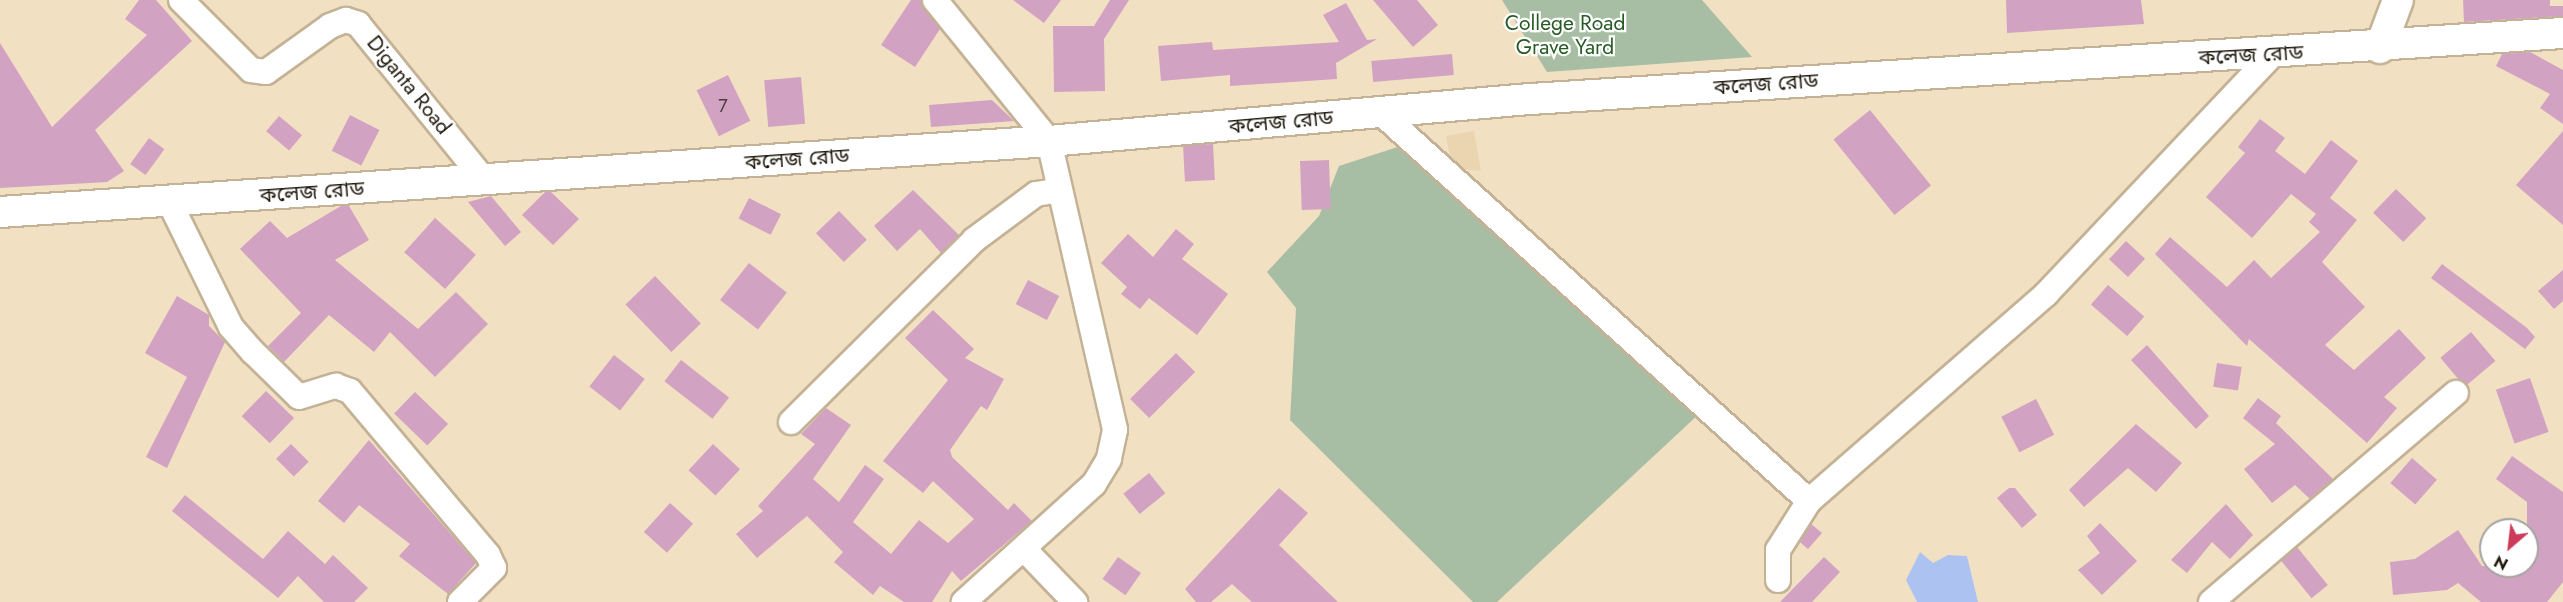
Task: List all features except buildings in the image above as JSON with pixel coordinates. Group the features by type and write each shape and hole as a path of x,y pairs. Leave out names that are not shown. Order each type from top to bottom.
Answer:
{"main road":[{"path":"2380,48 2398,0"},
{"name":"কলেজ রোড","path":"0,212 485,181 1049,141 1381,113 2380,48 2563,33"}],"street":[{"name":"Diganta Road","path":"181,0 251,70 266,72 330,26 346,20 358,24 485,181"},
{"path":"935,0 1049,141 1115,429 1109,459 1094,484 964,602"},
{"path":"1778,580 1778,550 1809,501 2046,294 2274,54"},
{"path":"1381,113 1809,501"},
{"path":"791,422 974,240 1036,194 1060,190"},
{"path":"169,201 231,327 253,352 299,397 336,386 350,391 488,555 494,568 460,602"},
{"path":"2211,602 2456,393"},
{"path":"1024,549 1075,602"}],"shaded area":[{"path":"1474,131 1481,171 1452,168 1446,136"}],"green space":[{"name":"College Road Grave Yard","path":"1502,0 1702,0 1752,57 1547,72"},
{"path":"1413,142 1700,413 1497,602 1473,602 1290,420 1296,308 1267,272 1319,216 1339,166"}],"water":[{"path":"1920,552 1933,563 1948,555 1967,556 1978,602 1917,602 1906,580"}]}
